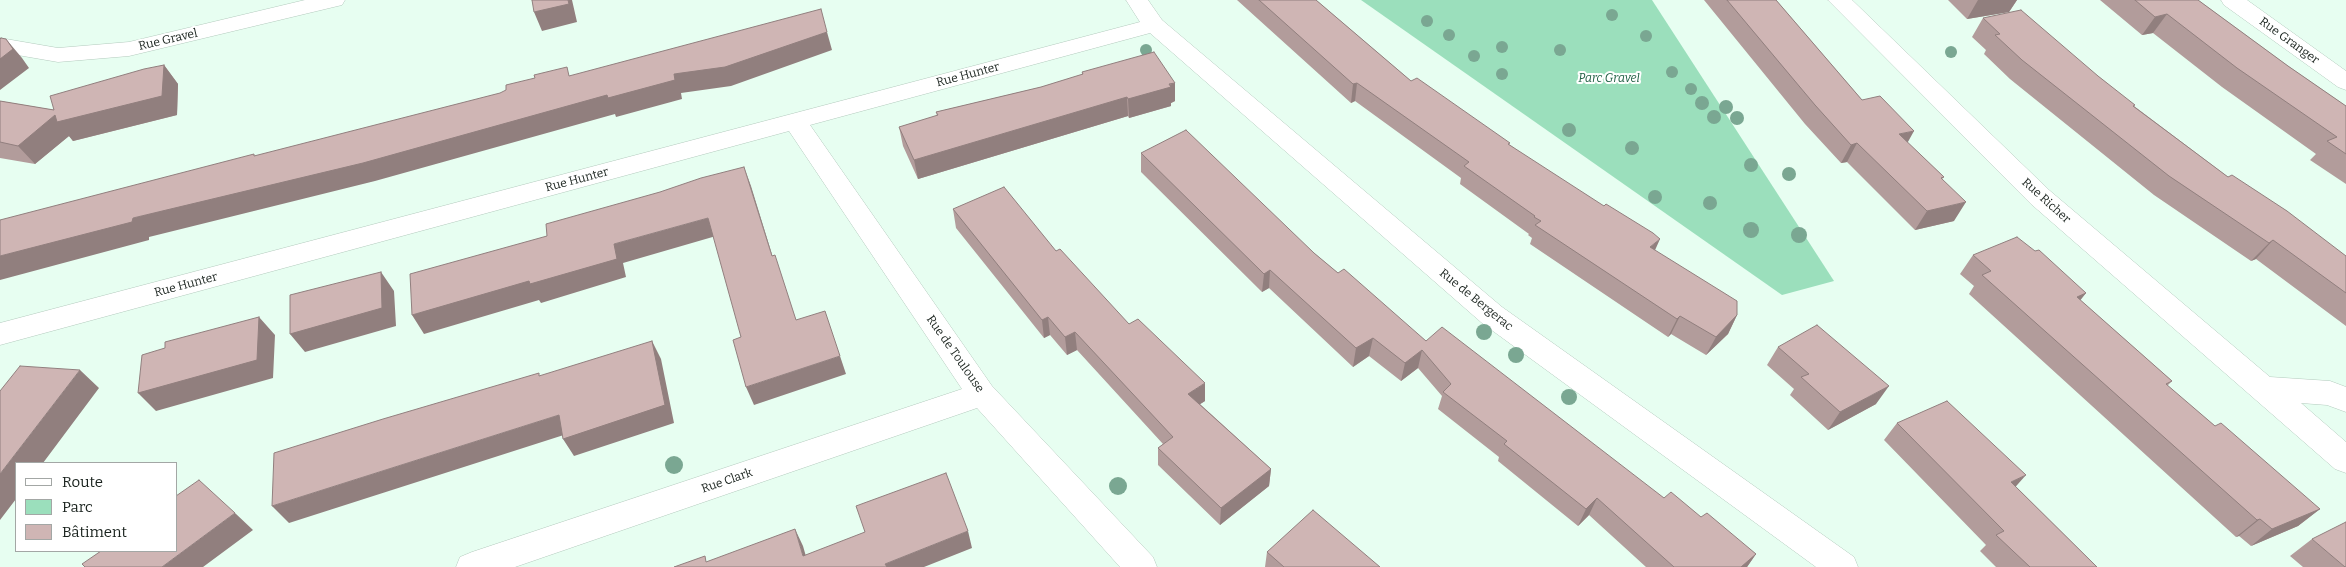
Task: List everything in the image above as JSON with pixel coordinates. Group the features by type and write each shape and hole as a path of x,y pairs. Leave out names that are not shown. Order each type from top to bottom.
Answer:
{"street":[{"name":"Rue Gravel","path":"0,45 58,55 129,49 334,0"},
{"name":"Rue de Bergerac","path":"1137,0 1154,25 1492,315 1842,567"},
{"name":"Rue Richer","path":"1839,0 2040,197 2346,460"},
{"name":"Rue Granger","path":"2232,0 2346,82"},
{"name":"Rue Hunter","path":"0,334 1154,25"},
{"name":"Rue de Toulouse","path":"795,122 982,394 1141,567"},
{"path":"2264,389 2330,393 2346,400"},
{"name":"Rue Clark","path":"472,567 982,394"}],"green space":[{"name":"Parc Gravel","path":"1361,0 1652,0 1834,281 1782,295"}],"building":[{"path":"532,0 568,0 569,4 534,12"},
{"path":"1259,0 1316,0 1411,81 1417,78 1510,143 1508,144 1604,206 1606,204 1653,233 1660,239 1650,247 1737,301 1737,315 1716,337 1680,316 1677,319 1535,225 1541,221 1464,166 1469,162 1357,83 1353,84"},
{"path":"1727,0 1776,0 1862,100 1880,96 1914,131 1899,134 1944,177 1941,178 1966,202 1927,211 1857,143 1851,145"},
{"path":"2135,0 2198,0 2346,106 2346,154 2327,141 2337,137 2237,68 2167,14 2155,17"},
{"path":"821,9 827,32 725,67 674,74 675,80 608,98 607,95 363,163 133,218 132,222 0,256 0,220 500,93 506,90 506,85 535,78 534,75 567,67 569,76"},
{"path":"2021,10 2135,105 2133,106 2228,177 2232,175 2287,211 2346,256 2346,293 2273,240 2269,243 2169,176 2022,60 1995,35 2000,34 1983,18"},
{"path":"0,39 6,39 13,49 0,59"},
{"path":"1154,52 1175,83 1169,84 1171,87 1128,99 1127,97 914,160 899,127 938,115 936,112 1041,87 1083,74 1082,72"},
{"path":"164,65 162,96 57,122 55,115 18,146 0,142 0,101 54,110 50,96"},
{"path":"1186,130 1314,253 1338,273 1344,269 1426,341 1442,327 1664,498 1671,492 1701,517 1707,513 1756,554 1741,567 1674,567 1597,498 1586,509 1504,444 1507,441 1443,392 1451,384 1422,350 1405,363 1373,338 1356,348 1270,270 1264,274 1141,153"},
{"path":"744,167 772,256 775,255 796,320 825,311 840,356 746,387 733,340 741,337 708,218 614,244 617,259 530,284 529,281 412,315 410,274 547,236 546,224"},
{"path":"1004,187 1056,251 1060,249 1129,324 1138,319 1205,383 1188,394 1271,469 1221,508 1158,448 1173,437 1075,332 1065,337 1048,317 1042,320 953,209"},
{"path":"2017,237 2035,251 2039,250 2086,293 2077,297 2172,381 2166,384 2215,426 2221,423 2320,509 2272,529 2260,519 2257,520 1982,275 1991,271 1973,255"},
{"path":"381,272 382,308 290,334 290,295"},
{"path":"259,317 257,360 138,393 142,355 165,348 165,342"},
{"path":"1817,325 1889,386 1840,412 1801,377 1809,374 1778,347"},
{"path":"652,341 665,405 563,439 559,415 272,506 274,453 383,419 539,373 539,376"},
{"path":"20,366 80,370 0,474 0,391"},
{"path":"1947,401 2026,475 2011,482 2097,567 2030,567 1996,535 2004,531 1897,423"},
{"path":"946,473 968,531 885,564 887,567 674,567 705,556 706,562 795,529 803,556 865,532 856,506"},
{"path":"199,480 235,513 162,567 85,567 82,564 100,552 178,552 178,495"},
{"path":"1313,510 1380,567 1284,567 1267,552"},
{"path":"2346,522 2346,567 2345,567 2312,539"}]}
